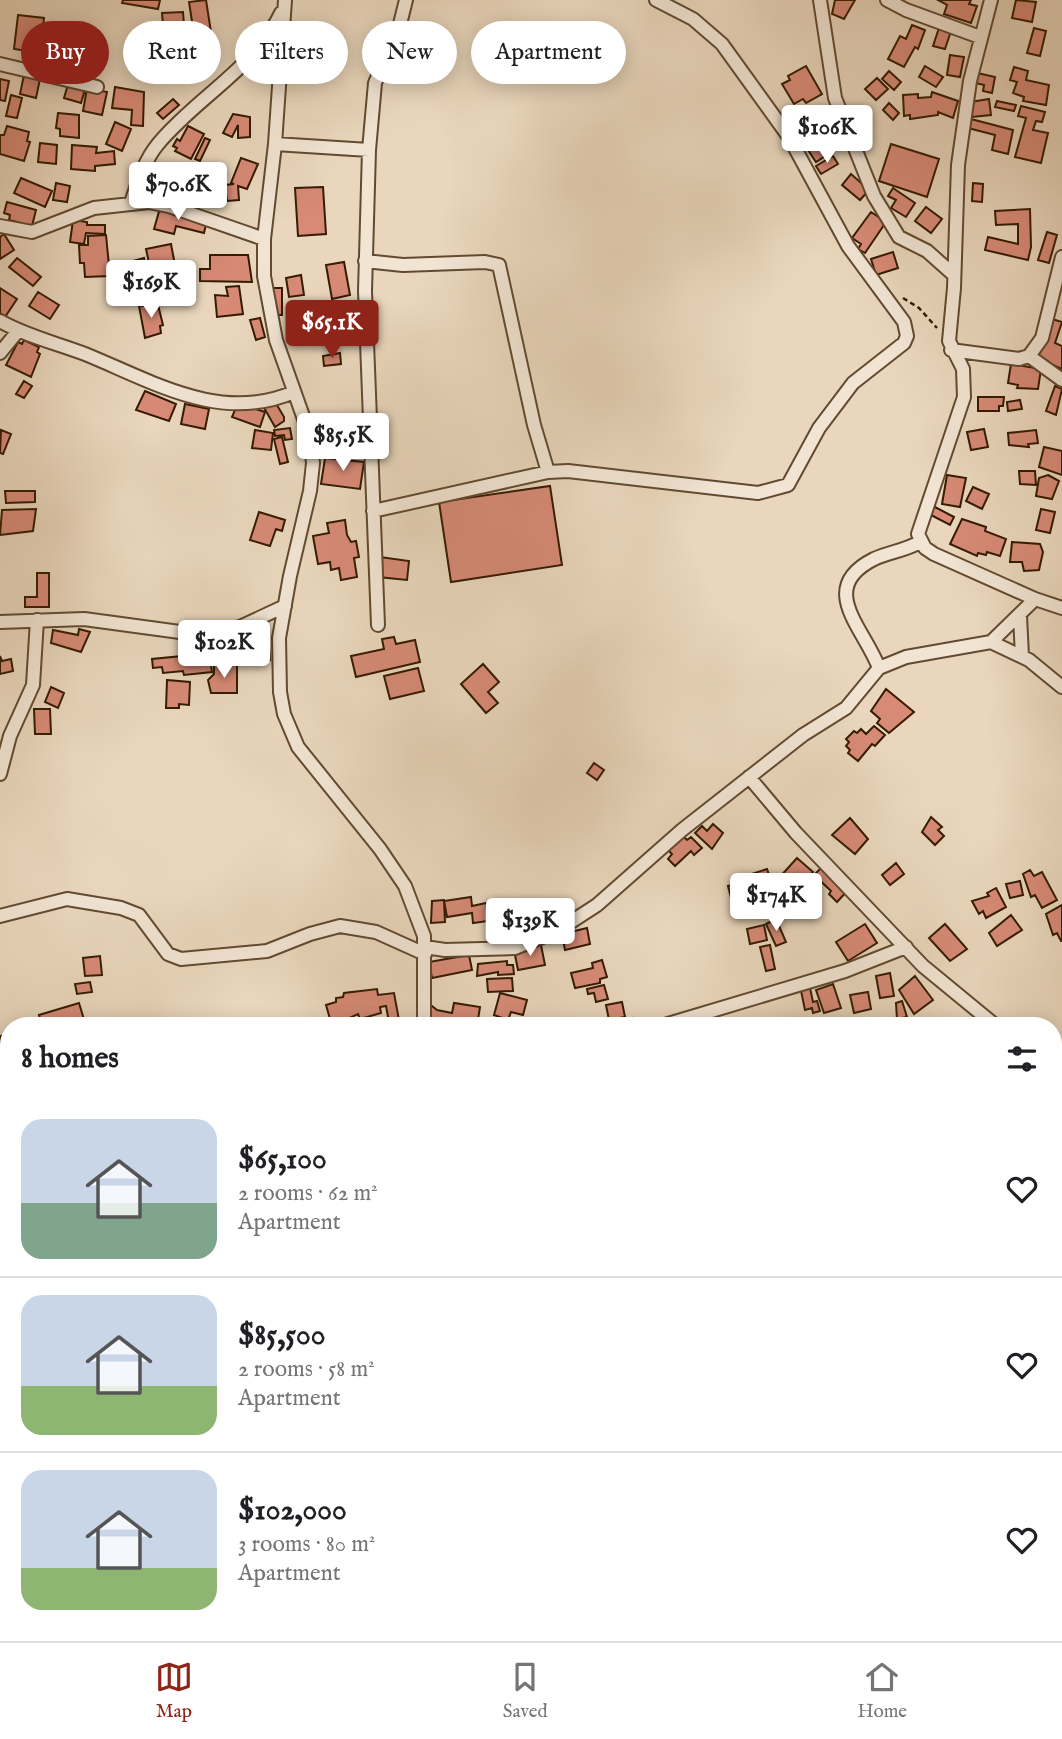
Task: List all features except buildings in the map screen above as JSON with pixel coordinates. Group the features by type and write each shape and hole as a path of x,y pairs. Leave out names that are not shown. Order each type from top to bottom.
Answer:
{"street":[{"path":"378,625 365,261 369,150 375,83 400,24 406,0"},
{"path":"373,511 548,472 758,493 782,489 794,478 819,428 853,383 904,343 908,336 904,321 878,290 835,226 789,137 722,44 693,19 656,0"},
{"path":"820,0 830,83 867,181 899,237 927,251 954,275"},
{"path":"887,0 906,10 979,37"},
{"path":"991,0 979,37 961,125 950,346 962,369 964,397 918,534 920,542 934,554 1035,600 1062,608"},
{"path":"285,3 275,144 264,239 264,276 268,306 310,436 313,463 310,491 285,606 278,663 284,714 298,747 380,849 405,886 425,951 424,1017"},
{"path":"131,203 143,169 157,145 189,112 251,58 272,32 285,3"},
{"path":"0,64 97,87"},
{"path":"275,144 369,150"},
{"path":"0,226 32,232 94,208 131,203 169,206 264,239"},
{"path":"950,346 1019,359 1029,356 1042,338 1062,257"},
{"path":"365,261 403,265 485,262 499,265 534,425 548,472"},
{"path":"0,321 18,331 63,345 162,390 238,402 263,401 294,392"},
{"path":"0,353 18,331"},
{"path":"1029,356 1062,380"},
{"path":"879,668 869,643 844,600 845,588 849,579 867,563 903,552 920,542"},
{"path":"0,916 67,899 121,908 139,915 168,954 180,959 267,951 310,934 340,926 376,932 425,951 494,950 538,941 597,905 682,830 803,735 846,708 879,668 906,657 991,642 1035,600"},
{"path":"0,622 121,622 202,635 240,626 285,606"},
{"path":"1020,616 1022,656"},
{"path":"0,774 10,736 33,685 37,620"},
{"path":"991,642 1022,656 1062,687"},
{"path":"749,777 796,832 923,966 985,1017"},
{"path":"691,1017 845,971 906,947"}],"path":[{"path":"878,290 910,301 950,346"}]}
